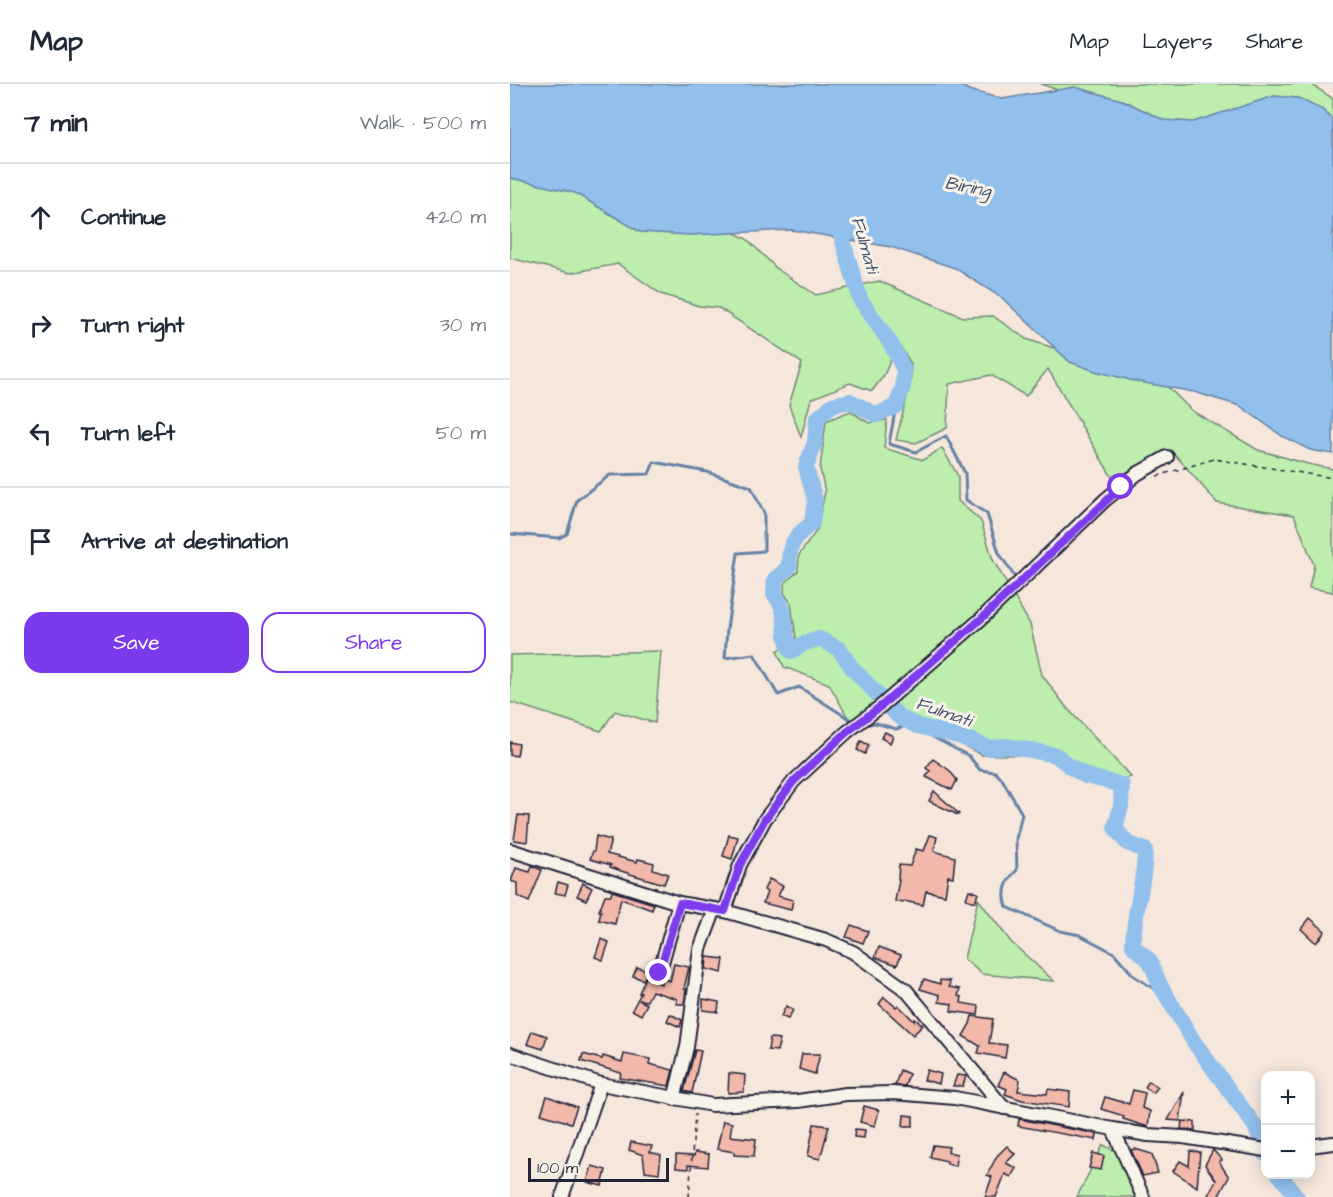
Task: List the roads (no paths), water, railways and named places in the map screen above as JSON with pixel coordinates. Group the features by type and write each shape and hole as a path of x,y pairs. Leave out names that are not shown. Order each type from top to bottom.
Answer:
{"street":[{"path":"674,1099 689,1037 700,950 740,865 765,819 794,781 981,619 1105,500 1137,474 1167,457"},
{"path":"510,850 680,903 720,910 826,940 853,952 906,990 1004,1108"},
{"path":"659,973 680,903"},
{"path":"510,1054 601,1084 712,1105 893,1093 955,1098 1148,1135 1183,1137 1261,1149"},
{"path":"562,1197 601,1084"},
{"path":"1113,1129 1143,1197"},
{"path":"1315,1145 1333,1143"}],"water":[{"name":"Biring","path":"510,84 958,84 969,90 1002,99 1075,87 1122,100 1164,120 1193,122 1274,96 1298,98 1323,110 1333,120 1333,454 1310,450 1282,436 1240,406 1194,392 1095,371 1070,362 1002,298 955,268 891,247 792,230 690,235 640,232 575,193 510,178"}],"waterway":[{"name":"Fulmati","path":"836,218 860,299 891,344 904,370 903,387 896,406 876,415 850,401 832,405 817,419 815,442 806,467 815,500 812,523 793,542 789,567 775,579 774,594 783,609 786,637 791,651 805,643 820,639 839,649 853,669 899,717 918,726 962,737 989,748 1007,746 1056,755 1086,776 1122,785 1121,806 1115,828 1127,843 1145,850 1133,946 1150,961 1160,985 1194,1042 1255,1126 1261,1141"},
{"path":"896,406 889,444 916,452 946,436 965,473 966,500 987,514 999,553 1016,579"},
{"path":"510,534 559,538 567,534 577,500 610,475 649,474 654,462 707,472 751,487 764,513 764,551 738,553 725,658 754,654 778,695 799,687 854,722"},
{"path":"863,725 876,723 896,729 913,724 969,756 980,770 995,772 1002,779 1022,814 1016,839 1017,870 1010,878 1005,892 1007,907 1060,931 1080,935 1114,953 1134,976 1167,997"},
{"name":"Fulmati","path":"1283,1179 1297,1197"}]}
